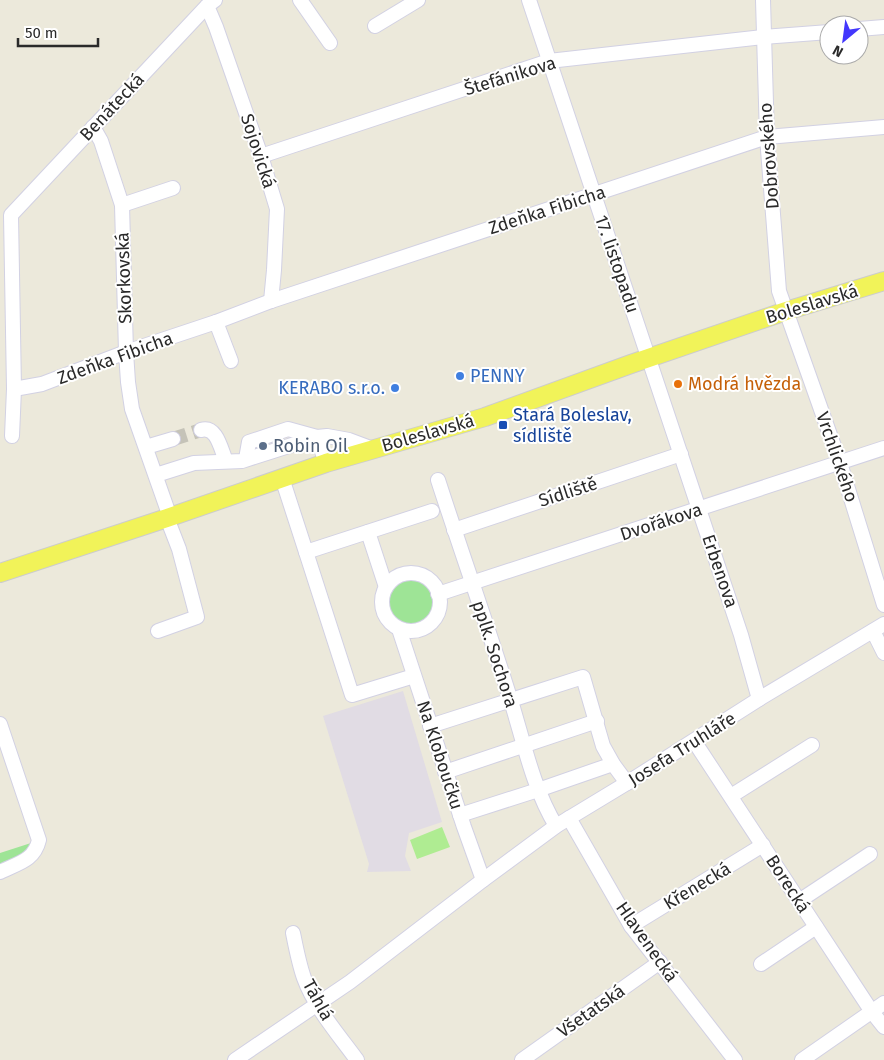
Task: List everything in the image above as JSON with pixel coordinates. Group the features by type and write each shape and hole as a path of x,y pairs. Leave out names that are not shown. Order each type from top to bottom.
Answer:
{"main road":[{"name":"Boleslavská","path":"0,573 168,518 326,463 484,417 786,311 884,281"}],"street":[{"path":"300,0 330,43"},
{"path":"375,26 418,0"},
{"name":"17. listopadu","path":"529,0 649,358"},
{"name":"Dobrovského","path":"763,0 767,137 779,291 786,311"},
{"name":"Benátecká","path":"14,389 11,215 211,3"},
{"name":"Sojovická","path":"211,3 216,27 261,156 277,209 271,301"},
{"path":"869,28 884,27"},
{"name":"Štefánikova","path":"261,156 549,61 763,37 819,33"},
{"name":"Skorkovská","path":"93,127 101,141 122,205 126,352 132,409 156,476 198,617 158,631"},
{"name":"Zdeňka Fibicha","path":"14,389 42,384 271,301 767,137 884,127"},
{"path":"122,205 173,188"},
{"name":"Vrchlického","path":"786,311 840,463 884,605"},
{"path":"216,322 231,361"},
{"name":"Erbenova","path":"649,358 741,635 759,699"},
{"path":"12,436 14,389"},
{"path":"201,430 204,428 212,430 226,462"},
{"path":"156,476 194,463 226,462 307,434 349,440 374,449"},
{"path":"248,453 307,434"},
{"path":"307,434 326,463"},
{"path":"146,447 173,439"},
{"name":"Dvořákova","path":"438,594 884,448"},
{"name":"Sídliště","path":"454,530 682,454"},
{"path":"282,478 352,695 414,676"},
{"name":"pplk. Sochora","path":"438,480 511,701 538,790 545,809 556,826"},
{"path":"306,552 432,510"},
{"path":"368,532 386,587"},
{"path":"386,587 394,578 405,574 418,574 433,583 438,594 440,606 428,626 417,631 399,629"},
{"name":"Na Kloboučku","path":"386,587 382,601 384,614 391,624 399,629 445,772 483,880"},
{"path":"878,627 884,653"},
{"name":"Josefa Truhláře","path":"235,1060 318,1004 416,933 556,826 878,627"},
{"path":"430,726 583,677 603,746 613,764 628,783"},
{"path":"445,772 597,721"},
{"path":"0,724 38,840 33,854 0,872"},
{"name":"Borecká","path":"694,741 872,1012 884,1026"},
{"path":"731,796 812,745"},
{"path":"460,815 613,764"},
{"name":"Hlavenecká","path":"569,818 632,926 735,1060"},
{"name":"Křenecká","path":"632,926 763,845"},
{"path":"799,901 870,854"},
{"path":"761,964 816,927"},
{"name":"Táhlá","path":"293,933 304,978 318,1004 357,1060"},
{"name":"Všetatská","path":"522,1060 660,962"},
{"path":"802,1060 884,1004"}],"shaded area":[{"path":"403,691 442,822 409,833 405,856 411,871 367,872 369,864 323,716"}],"green space":[{"path":"406,578 416,578 428,585 435,597 435,607 428,619 416,626 406,626 398,622 391,615 387,607 387,597 391,589 398,582"},
{"path":"442,827 450,847 417,859 410,840"},
{"path":"31,843 26,853 0,866 0,853"}],"tunnel":[{"path":"173,439 201,430"}],"place":[{"name":"PENNY","path":"460,376"},
{"name":"Modrá hvězda","path":"678,384"},
{"name":"KERABO s.r.o.","path":"395,388"},
{"name":"Stará Boleslav, sídliště","path":"503,425"},
{"name":"Robin Oil","path":"263,446"}]}
